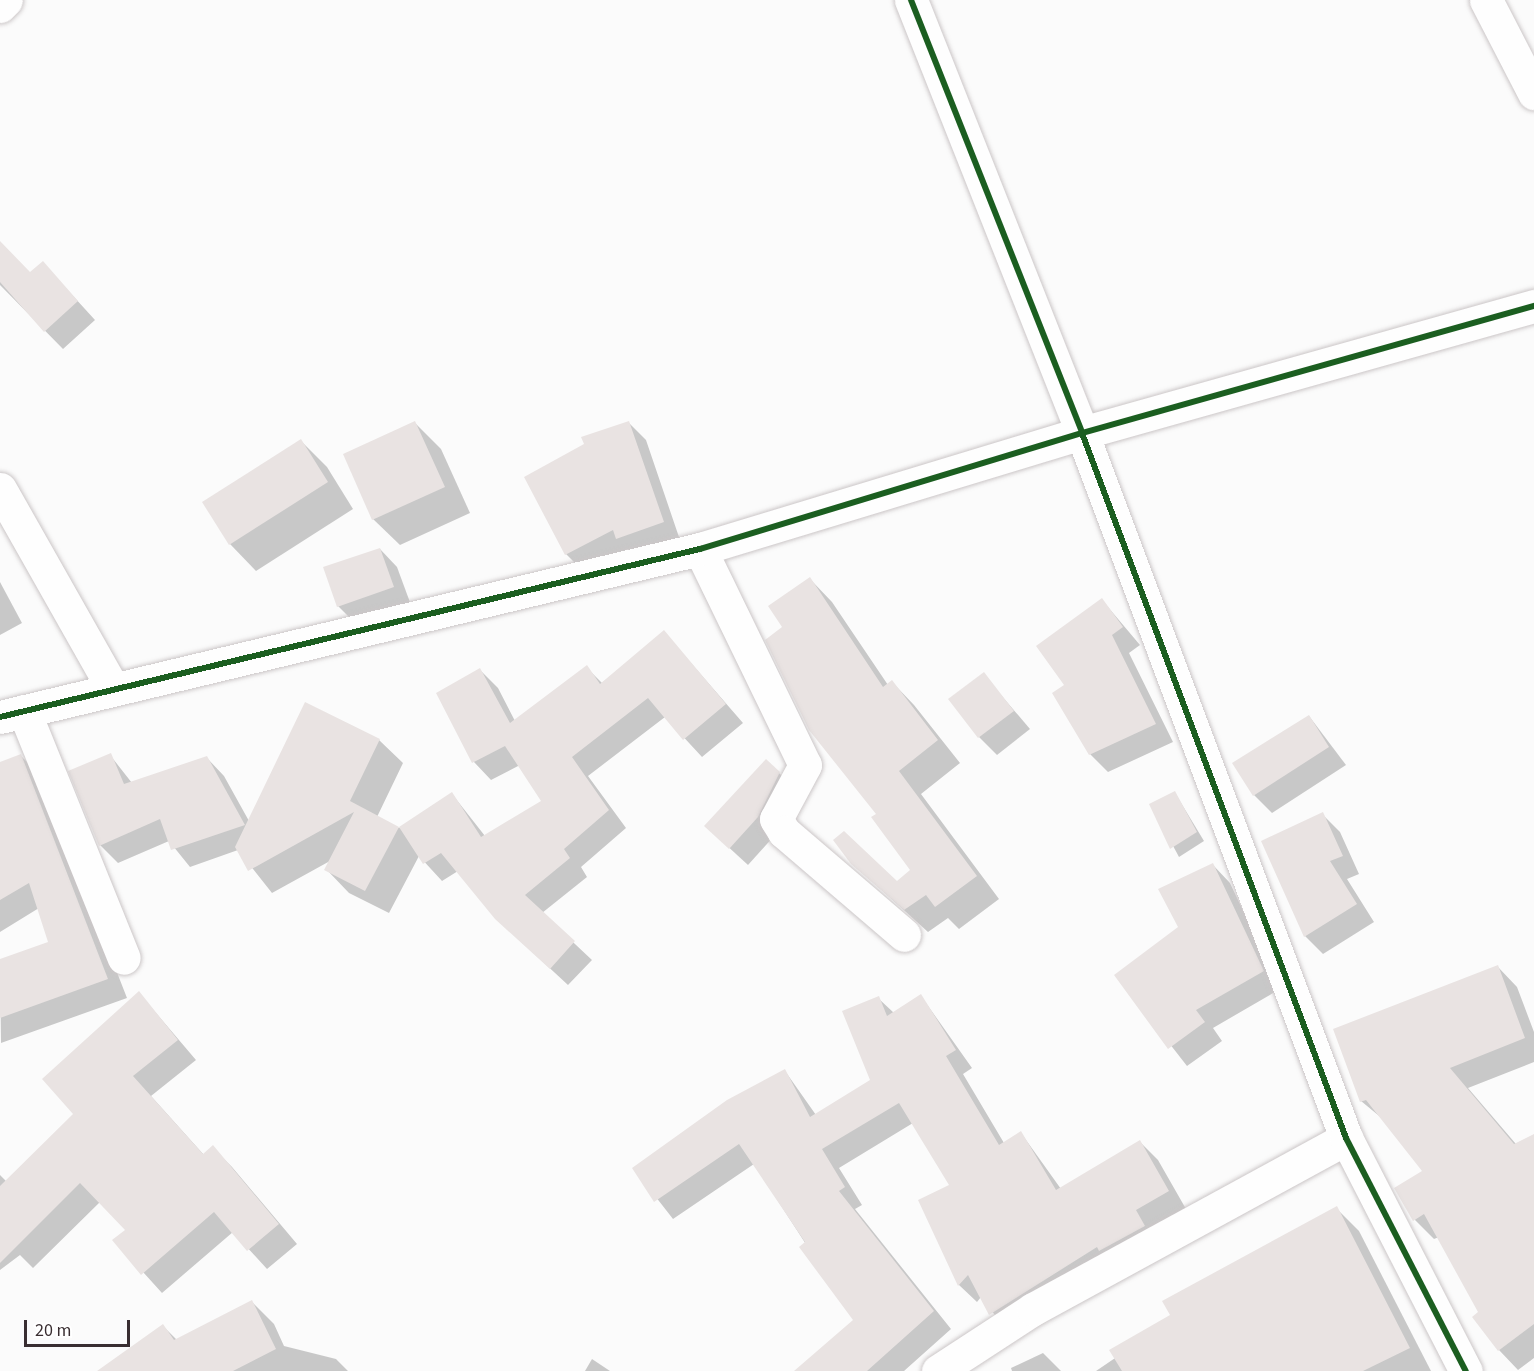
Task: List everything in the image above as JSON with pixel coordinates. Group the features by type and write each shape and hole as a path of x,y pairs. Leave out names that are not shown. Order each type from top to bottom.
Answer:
{"street":[{"path":"0,6 6,0"},
{"path":"911,0 1082,432 1346,1138 1466,1371"},
{"path":"1486,0 1534,93"},
{"path":"124,958 12,714 700,549 1082,432 1534,306"},
{"path":"0,489 113,689"},
{"path":"700,549 806,765 776,819 784,832 904,936"},
{"path":"938,1371 1033,1308 1346,1138"}],"building":[{"path":"0,241 30,272 43,261 78,301 44,332 0,282"},
{"path":"415,421 445,487 372,520 343,454"},
{"path":"629,421 664,522 616,539 613,530 565,555 524,477 584,444 581,437"},
{"path":"301,439 328,482 229,545 202,502"},
{"path":"380,548 394,587 337,607 323,567"},
{"path":"810,577 883,687 892,680 938,740 899,771 977,876 935,907 926,895 904,910 851,864 833,840 844,831 897,881 910,870 871,817 876,814 809,730 765,640 782,627 768,606"},
{"path":"1102,598 1123,627 1112,635 1156,724 1089,755 1052,693 1064,685 1036,646"},
{"path":"664,630 726,704 683,740 648,698 572,757 609,810 564,849 570,858 525,895 575,941 550,969 495,919 441,853 423,864 399,827 452,792 481,837 541,801 505,746 472,763 436,693 480,668 510,723 587,665 600,684"},
{"path":"984,672 1014,711 978,738 948,699"},
{"path":"305,702 380,739 350,801 399,827 365,891 324,870 354,812 248,871 235,847"},
{"path":"1309,715 1329,747 1253,796 1232,763"},
{"path":"111,753 124,784 207,756 245,825 171,850 160,819 99,846 68,771"},
{"path":"21,754 108,979 0,1018 0,959 48,942 29,883 0,900 0,762"},
{"path":"766,759 780,772 758,817 729,849 704,826"},
{"path":"1175,791 1197,832 1170,849 1149,804"},
{"path":"1323,812 1343,856 1330,861 1357,904 1304,937 1261,841"},
{"path":"1213,863 1264,971 1196,1010 1205,1022 1168,1049 1114,975 1178,927 1158,889"},
{"path":"1498,965 1525,1038 1450,1068 1514,1144 1534,1134 1534,1324 1498,1351 1472,1317 1478,1312 1424,1214 1413,1221 1394,1188 1422,1171 1366,1100 1360,1102 1333,1029"},
{"path":"139,991 178,1040 133,1076 203,1154 213,1145 279,1224 247,1251 214,1212 141,1275 112,1240 125,1230 80,1183 0,1263 0,1186 73,1114 42,1079"},
{"path":"921,994 956,1050 946,1056 999,1145 1021,1131 1056,1190 1140,1140 1169,1191 1136,1210 1145,1226 1099,1251 1097,1247 989,1315 968,1275 958,1286 918,1200 949,1185 899,1103 822,1149 845,1187 839,1191 934,1311 867,1371 794,1371 853,1320 799,1247 805,1242 739,1144 654,1202 632,1168 727,1100 785,1069 810,1117 870,1080 842,1011 879,996 887,1016"},
{"path":"1337,1206 1410,1348 1363,1371 1122,1371 1109,1350 1170,1315 1162,1301"},
{"path":"252,1300 276,1349 233,1371 97,1371 163,1324 174,1340"}],"cycle path":[{"path":"911,0 1082,433 1346,1138 1466,1371"},
{"path":"0,717 700,549 1082,433 1534,306"}]}
